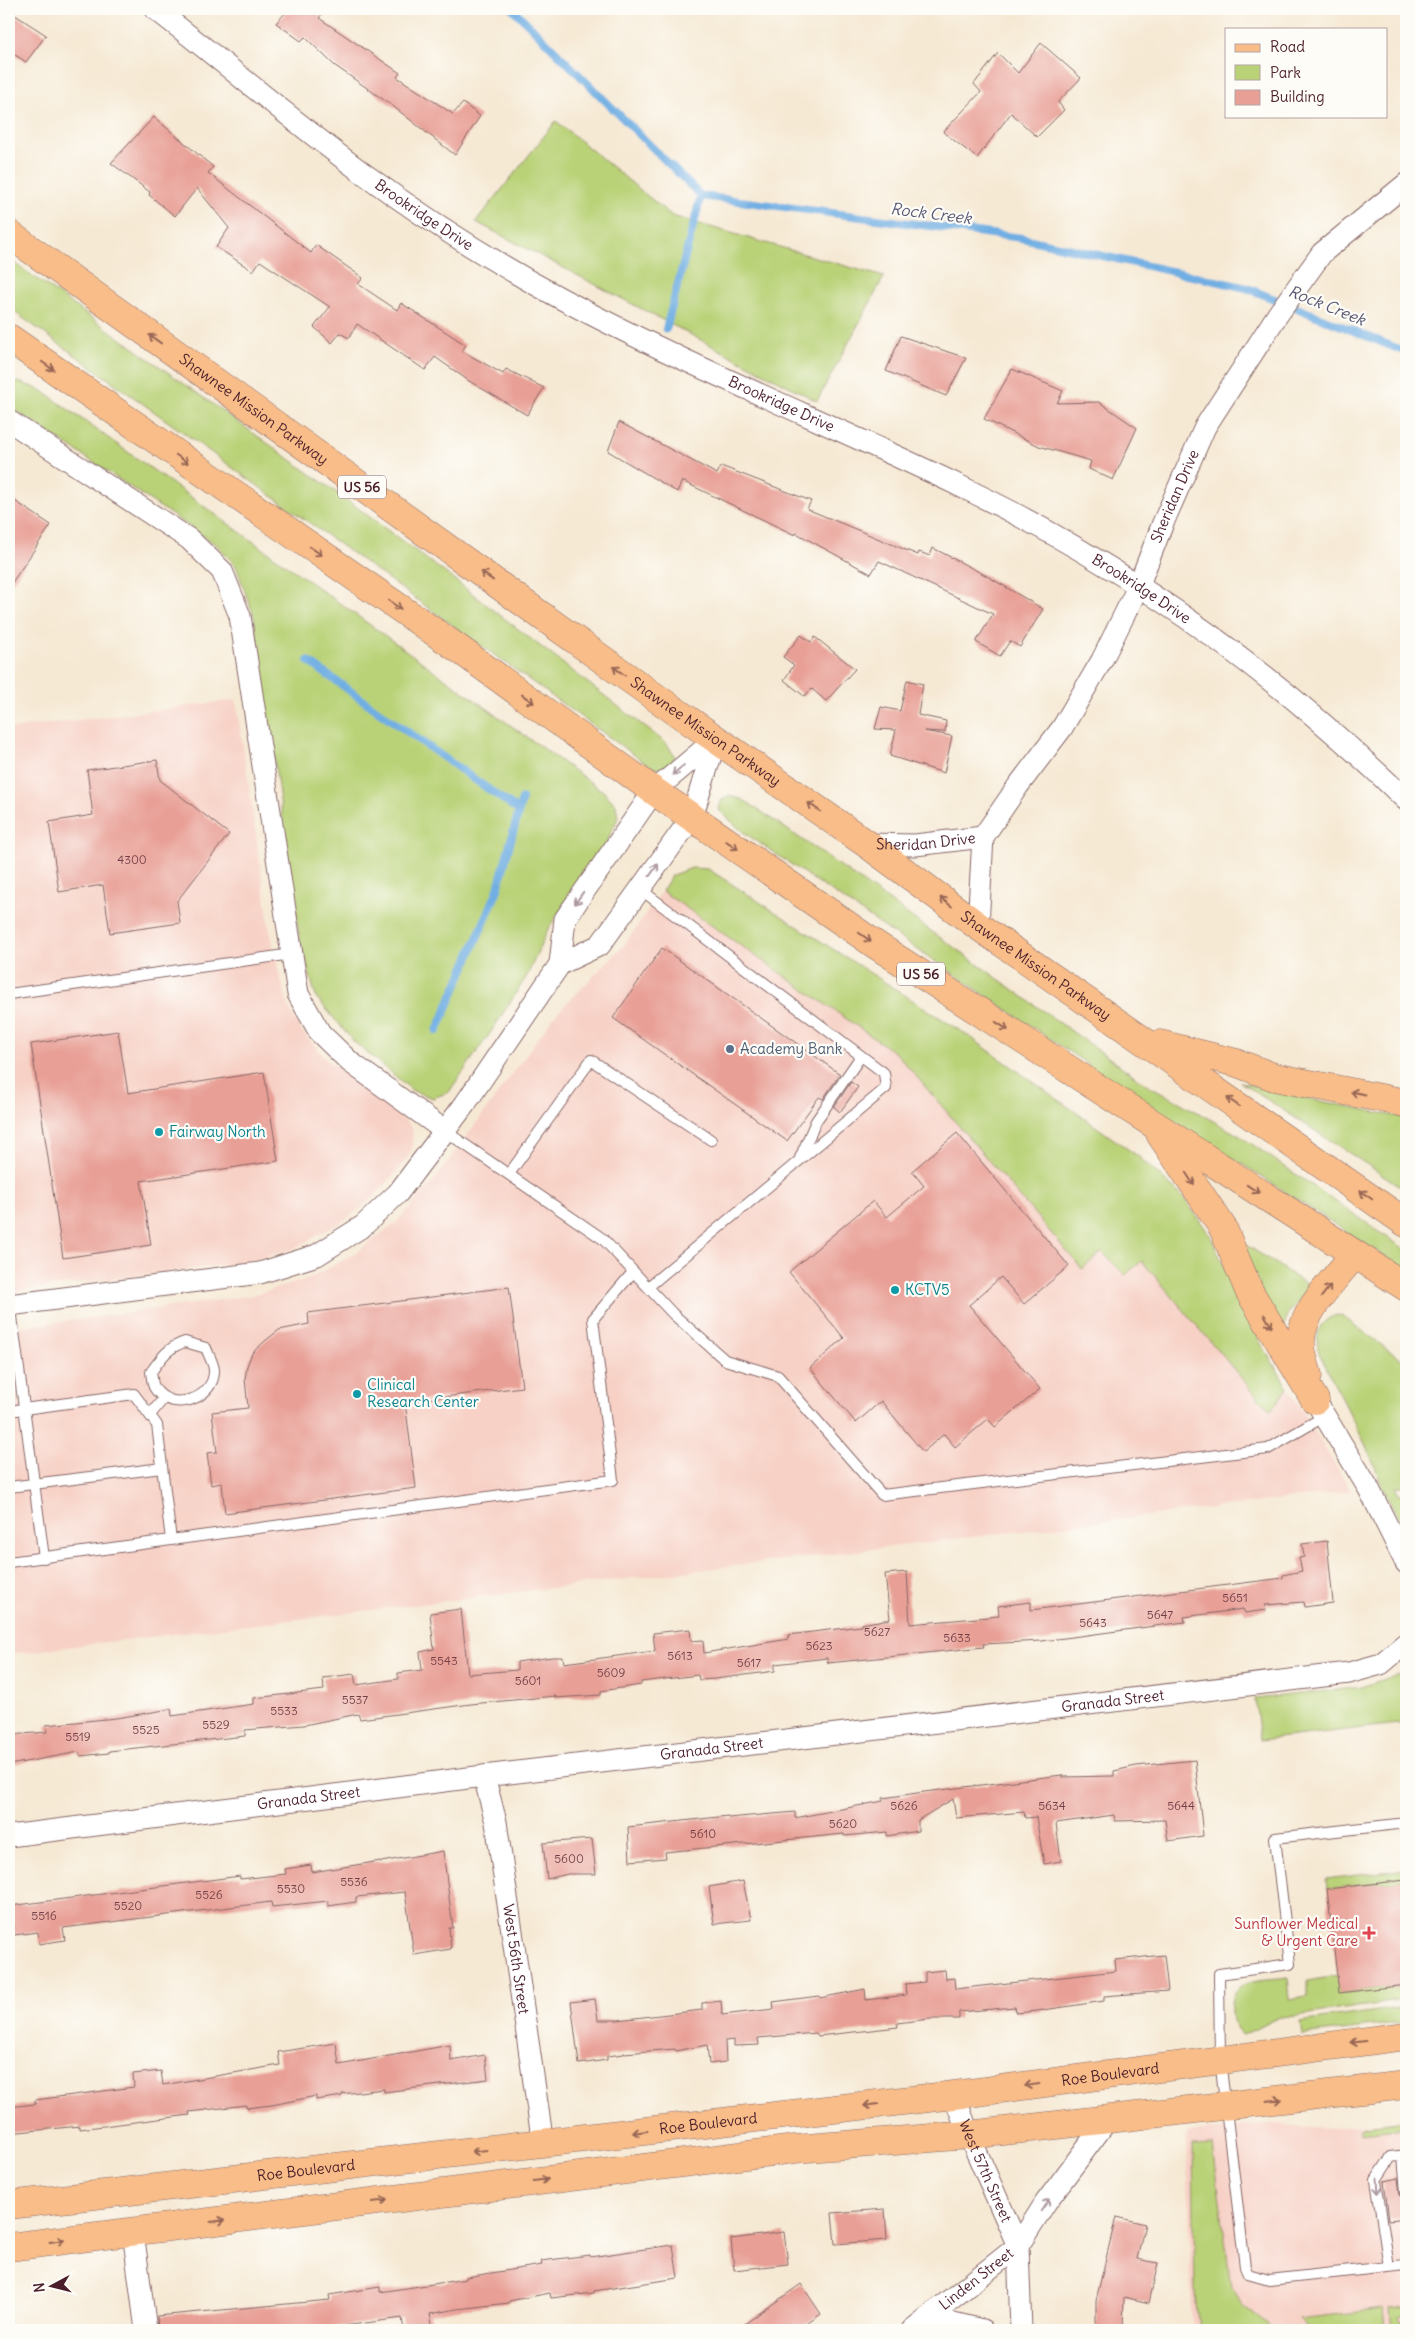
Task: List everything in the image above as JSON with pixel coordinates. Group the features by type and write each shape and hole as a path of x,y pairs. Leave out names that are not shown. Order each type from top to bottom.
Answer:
{"main road":[{"name":"Shawnee Mission Parkway","path":"9,234 716,739 867,844 978,926 1406,1223"},
{"name":"US 56","path":"9,338 451,644 654,791 876,945 1406,1287"},
{"path":"1144,1040 1237,1063 1274,1077 1406,1103"},
{"path":"1154,1124 1223,1228 1249,1291 1320,1408"},
{"path":"1320,1408 1301,1351 1303,1326 1308,1313 1354,1255 1406,1307"},
{"name":"Roe Boulevard","path":"9,2205 954,2095 1406,2036"},
{"path":"9,2247 786,2150 969,2135 1406,2085"}],"street":[{"name":"Brookridge Drive","path":"155,9 362,172 452,234 558,297 656,348 964,488 1088,555 1184,616 1263,674 1369,764 1406,800"},
{"name":"Sheridan Drive","path":"978,926 983,837 1018,786 1062,728 1102,660 1138,587 1163,523 1205,427 1238,374 1322,253 1406,184"},
{"path":"9,420 189,539 222,570 240,616 298,994 320,1033 350,1062 445,1131"},
{"path":"9,1301 260,1273 317,1254 363,1226 398,1193 445,1131 560,964 565,919 654,791 716,739"},
{"path":"560,964 600,945 692,817 716,739"},
{"name":"Sheridan Drive","path":"867,844 914,845 983,837"},
{"path":"1320,1408 1369,1488 1405,1557"},
{"name":"Granada Street","path":"9,1836 484,1776 1349,1673 1381,1664 1406,1643"},
{"name":"West 56th Street","path":"484,1776 496,1822 543,2144"},
{"name":"West 57th Street","path":"954,2095 969,2135 1018,2246 1021,2330"},
{"name":"West 57th Street","path":"1018,2246 1046,2202 1108,2119"},
{"path":"133,2232 146,2330"},
{"name":"Linden Street","path":"913,2330 1018,2246"},
{"path":"913,2330 944,2321 982,2330"}],"lane":[{"path":"640,889 884,1073 886,1088 648,1287"},
{"path":"9,994 292,954"},
{"path":"799,1161 816,1121 861,1056"},
{"path":"509,1174 591,1060 711,1140"},
{"path":"445,1131 603,1239 673,1314 725,1360 778,1376 882,1495 1268,1450 1320,1408"},
{"path":"9,1562 614,1480 593,1319 633,1272"},
{"path":"9,1301 44,1558"},
{"path":"185,1342 206,1348 214,1370 208,1386 197,1399 179,1402 164,1398 154,1387 151,1372 163,1355 174,1345 185,1342"},
{"path":"9,1411 134,1394 157,1425 172,1540"},
{"path":"150,1415 164,1398"},
{"path":"9,1487 162,1468"},
{"path":"1406,1823 1275,1838 1290,1964 1219,1974 1220,2060 1248,2274 1269,2280 1406,2265"},
{"path":"1389,2267 1376,2180 1391,2157 1404,2155 1406,2192"}],"shaded area":[{"path":"236,700 270,931 290,1011 301,1030 327,1060 399,1114 411,1127 413,1134 411,1152 383,1187 362,1207 340,1223 293,1249 246,1262 9,1292 9,729"},
{"path":"662,891 897,1054 1082,1269 1102,1252 1142,1261 1260,1400 1271,1410 1288,1388 1351,1491 9,1654 9,1329 249,1296 309,1279 354,1254 395,1224 434,1181 555,1015 625,944"},
{"path":"1406,2121 1406,2330 1192,2330 1187,2133 1259,2124 1332,2128"}],"green space":[{"path":"556,121 672,216 884,277 817,401 476,222"},
{"path":"9,259 336,492 448,575 667,744 675,757 664,770 652,767 644,762 9,308"},
{"path":"19,382 41,390 604,792 616,805 618,818 605,846 547,931 528,974 493,1029 449,1092 433,1098 413,1091 353,1041 316,997 300,942 254,617 236,566 217,545 9,406 9,384"},
{"path":"728,796 741,799 750,804 820,852 1143,1082 1240,1136 1406,1250 1406,1270 1108,1078 743,832 719,810 721,801"},
{"path":"692,868 708,869 967,1035 1139,1157 1183,1197 1210,1235 1260,1342 1288,1388 1271,1410 1260,1400 1142,1261 1125,1275 1102,1252 1082,1269 897,1054 662,891 672,875"},
{"path":"1240,1082 1281,1093 1406,1118 1406,1190"},
{"path":"1245,1244 1308,1285 1307,1291 1287,1315 1282,1342 1243,1245"},
{"path":"1337,1315 1342,1316 1406,1363 1406,1485 1395,1487 1399,1495 1406,1494 1406,1524 1394,1510 1368,1450 1319,1353 1317,1341 1319,1330 1326,1321"},
{"path":"1400,1673 1406,1675 1406,1723 1260,1740 1255,1699 1362,1687"},
{"path":"1406,1869 1406,1880 1327,1889 1326,1879"},
{"path":"1338,1976 1339,1993 1406,1985 1406,2000 1275,2019 1243,2035 1233,2021 1233,2000 1236,1992 1242,1986 1258,1981 1288,1978 1290,1999 1307,1996 1307,1981"},
{"path":"1406,2007 1406,2022 1302,2035 1300,2022"},
{"path":"1406,2121 1406,2128 1361,2133 1361,2128 1365,2126"},
{"path":"1213,2145 1231,2287 1243,2306 1274,2330 1199,2330 1195,2293 1193,2146"},
{"path":"1406,2307 1406,2315 1400,2317 1402,2321 1406,2321 1406,2330 1393,2330 1391,2309"},
{"path":"1384,2309 1386,2330 1313,2330 1299,2319"}],"building":[{"path":"289,9 326,9 319,18 400,73 397,77 453,114 463,103 480,116 455,155 394,107 334,65 305,37 301,41 276,23"},
{"path":"9,11 46,35 26,62 9,51"},
{"path":"1041,43 1081,78 1058,102 1064,110 1037,137 1011,113 977,158 943,132 981,92 974,84 998,53 1018,73"},
{"path":"154,117 213,167 208,173 311,253 316,245 363,278 358,284 397,310 401,303 466,345 462,351 503,374 506,369 544,388 527,415 469,381 435,357 425,370 357,324 349,338 340,333 332,343 314,327 330,307 260,261 253,271 216,247 229,228 197,188 175,216 149,195 150,192 111,163"},
{"path":"901,336 966,358 946,396 886,371"},
{"path":"1012,369 1063,391 1057,403 1099,402 1137,428 1113,480 1089,469 1091,461 1039,446 984,419"},
{"path":"619,422 717,474 721,466 811,501 807,509 918,555 919,552 930,556 933,548 987,576 1043,609 1020,647 1010,641 1000,656 976,642 993,614 879,561 871,574 796,533 795,535 682,481 677,492 608,451"},
{"path":"9,497 51,525 9,587"},
{"path":"801,635 811,642 815,637 855,669 826,701 812,689 804,696 784,680 794,665 783,657"},
{"path":"907,680 923,684 918,715 946,721 945,732 924,731 952,736 944,773 890,756 896,730 875,729 881,707 900,711"},
{"path":"157,760 160,780 229,834 177,901 180,923 110,933 103,885 59,892 49,822 93,815 87,770"},
{"name":"Academy Bank","path":"662,948 840,1074 823,1099 819,1097 787,1141 613,1018"},
{"name":"Fairway North","path":"118,1031 128,1093 264,1072 278,1161 141,1181 151,1245 63,1258 31,1044"},
{"path":"851,1082 858,1087 840,1112 834,1107"},
{"name":"KCTV5","path":"957,1133 1069,1266 1024,1304 1001,1277 969,1305 1040,1389 995,1427 988,1419 955,1447 944,1434 923,1452 881,1401 856,1423 810,1368 844,1338 789,1272 873,1201 887,1217 924,1186 912,1171"},
{"name":"Clinical Research Center","path":"509,1287 522,1387 405,1402 416,1488 225,1513 222,1483 211,1485 207,1453 217,1452 212,1412 248,1408 245,1379 247,1366 252,1353 265,1341 279,1330 309,1324 308,1313"},
{"path":"1327,1541 1333,1603 1305,1607 1304,1602 1265,1605 1266,1610 1245,1613 1243,1609 1184,1617 1185,1622 1042,1641 983,1644 984,1647 828,1663 827,1658 775,1664 775,1671 715,1679 699,1680 698,1675 641,1682 641,1685 601,1691 601,1695 555,1698 556,1696 471,1704 360,1719 358,1714 304,1725 245,1730 245,1736 80,1756 79,1752 9,1765 9,1735 48,1732 46,1725 116,1718 171,1709 172,1716 254,1704 254,1698 324,1690 323,1678 354,1674 356,1685 398,1679 398,1673 422,1670 420,1652 434,1649 430,1613 461,1609 468,1674 517,1670 517,1662 552,1657 563,1657 564,1663 655,1651 653,1633 690,1629 691,1641 703,1640 704,1653 789,1639 788,1635 861,1626 861,1624 890,1619 885,1574 907,1572 910,1624 999,1616 998,1606 1031,1602 1031,1610 1283,1578 1283,1575 1302,1571 1299,1558 1304,1557 1302,1544"},
{"path":"1195,1760 1203,1836 1168,1841 1165,1820 1115,1821 1114,1815 1056,1823 1061,1861 1044,1864 1036,1817 1025,1818 1024,1812 956,1818 953,1799 918,1820 918,1831 887,1836 887,1832 844,1836 844,1834 665,1852 666,1858 630,1861 628,1827 728,1816 728,1818 795,1812 795,1818 883,1801 883,1798 924,1792 1062,1775 1063,1777 1114,1776 1114,1771 1136,1766"},
{"path":"592,1839 596,1874 568,1874 547,1879 543,1843"},
{"path":"443,1851 453,1928 449,1928 451,1949 414,1955 405,1892 356,1897 356,1902 328,1906 328,1901 272,1907 271,1902 63,1928 65,1940 39,1944 38,1932 14,1935 10,1906 240,1876 240,1879 286,1874 285,1869 311,1865 312,1872"},
{"name":"Sunflower Medical & Urgent Care","path":"1406,1880 1406,1985 1339,1993 1327,1889"},
{"path":"743,1881 751,1920 714,1924 709,1887"},
{"path":"1164,1955 1168,1991 1104,1996 1104,2001 1037,2011 1016,2013 1015,2007 959,2012 959,2019 929,2019 897,2023 898,2027 818,2036 816,2033 758,2038 759,2045 734,2046 734,2040 725,2041 726,2062 709,2064 707,2045 676,2051 675,2049 624,2053 607,2056 607,2060 579,2064 571,2002 595,1999 598,2020 618,2020 702,2010 702,2003 721,2001 722,2015 774,2009 773,2002 820,1996 820,1998 865,1989 866,2000 906,1995 905,1984 925,1982 925,1972 945,1970 946,1979 954,1978 955,1989 1116,1971 1115,1960"},
{"path":"336,2043 339,2065 450,2045 451,2061 485,2055 488,2079 384,2092 384,2089 342,2094 342,2096 316,2100 316,2096 272,2105 246,2108 246,2105 189,2112 190,2115 80,2129 80,2126 9,2133 9,2107 35,2104 35,2100 134,2087 133,2074 161,2071 163,2085 280,2065 278,2052"},
{"path":"1398,2178 1400,2195 1406,2199 1406,2218 1389,2220 1384,2181"},
{"path":"885,2209 887,2240 835,2244 832,2213"},
{"path":"1116,2217 1145,2224 1137,2259 1158,2263 1149,2303 1124,2297 1123,2330 1096,2330 1096,2300"},
{"path":"784,2232 788,2264 734,2270 731,2239"},
{"path":"673,2245 678,2278 594,2291 594,2293 551,2298 550,2293 509,2301 509,2303 430,2314 433,2330 404,2330 402,2318 315,2330 158,2330 157,2316 330,2300 329,2295 380,2287 380,2292 466,2279 466,2277 542,2265 541,2261 590,2255 590,2257"},
{"path":"801,2284 821,2314 798,2330 736,2330"}],"waterway":[{"name":"Rock Creek","path":"513,9 701,196 1022,238 1247,288 1406,352"},
{"path":"666,329 701,196"},
{"path":"308,661 519,811"},
{"path":"437,1031 497,892 522,799"}],"place":[{"name":"Academy Bank","path":"730,1049"},
{"name":"Fairway North","path":"159,1132"},
{"name":"KCTV5","path":"895,1290"},
{"name":"Clinical Research Center","path":"357,1394"},
{"name":"Sunflower Medical & Urgent Care","path":"1369,1933"}]}
